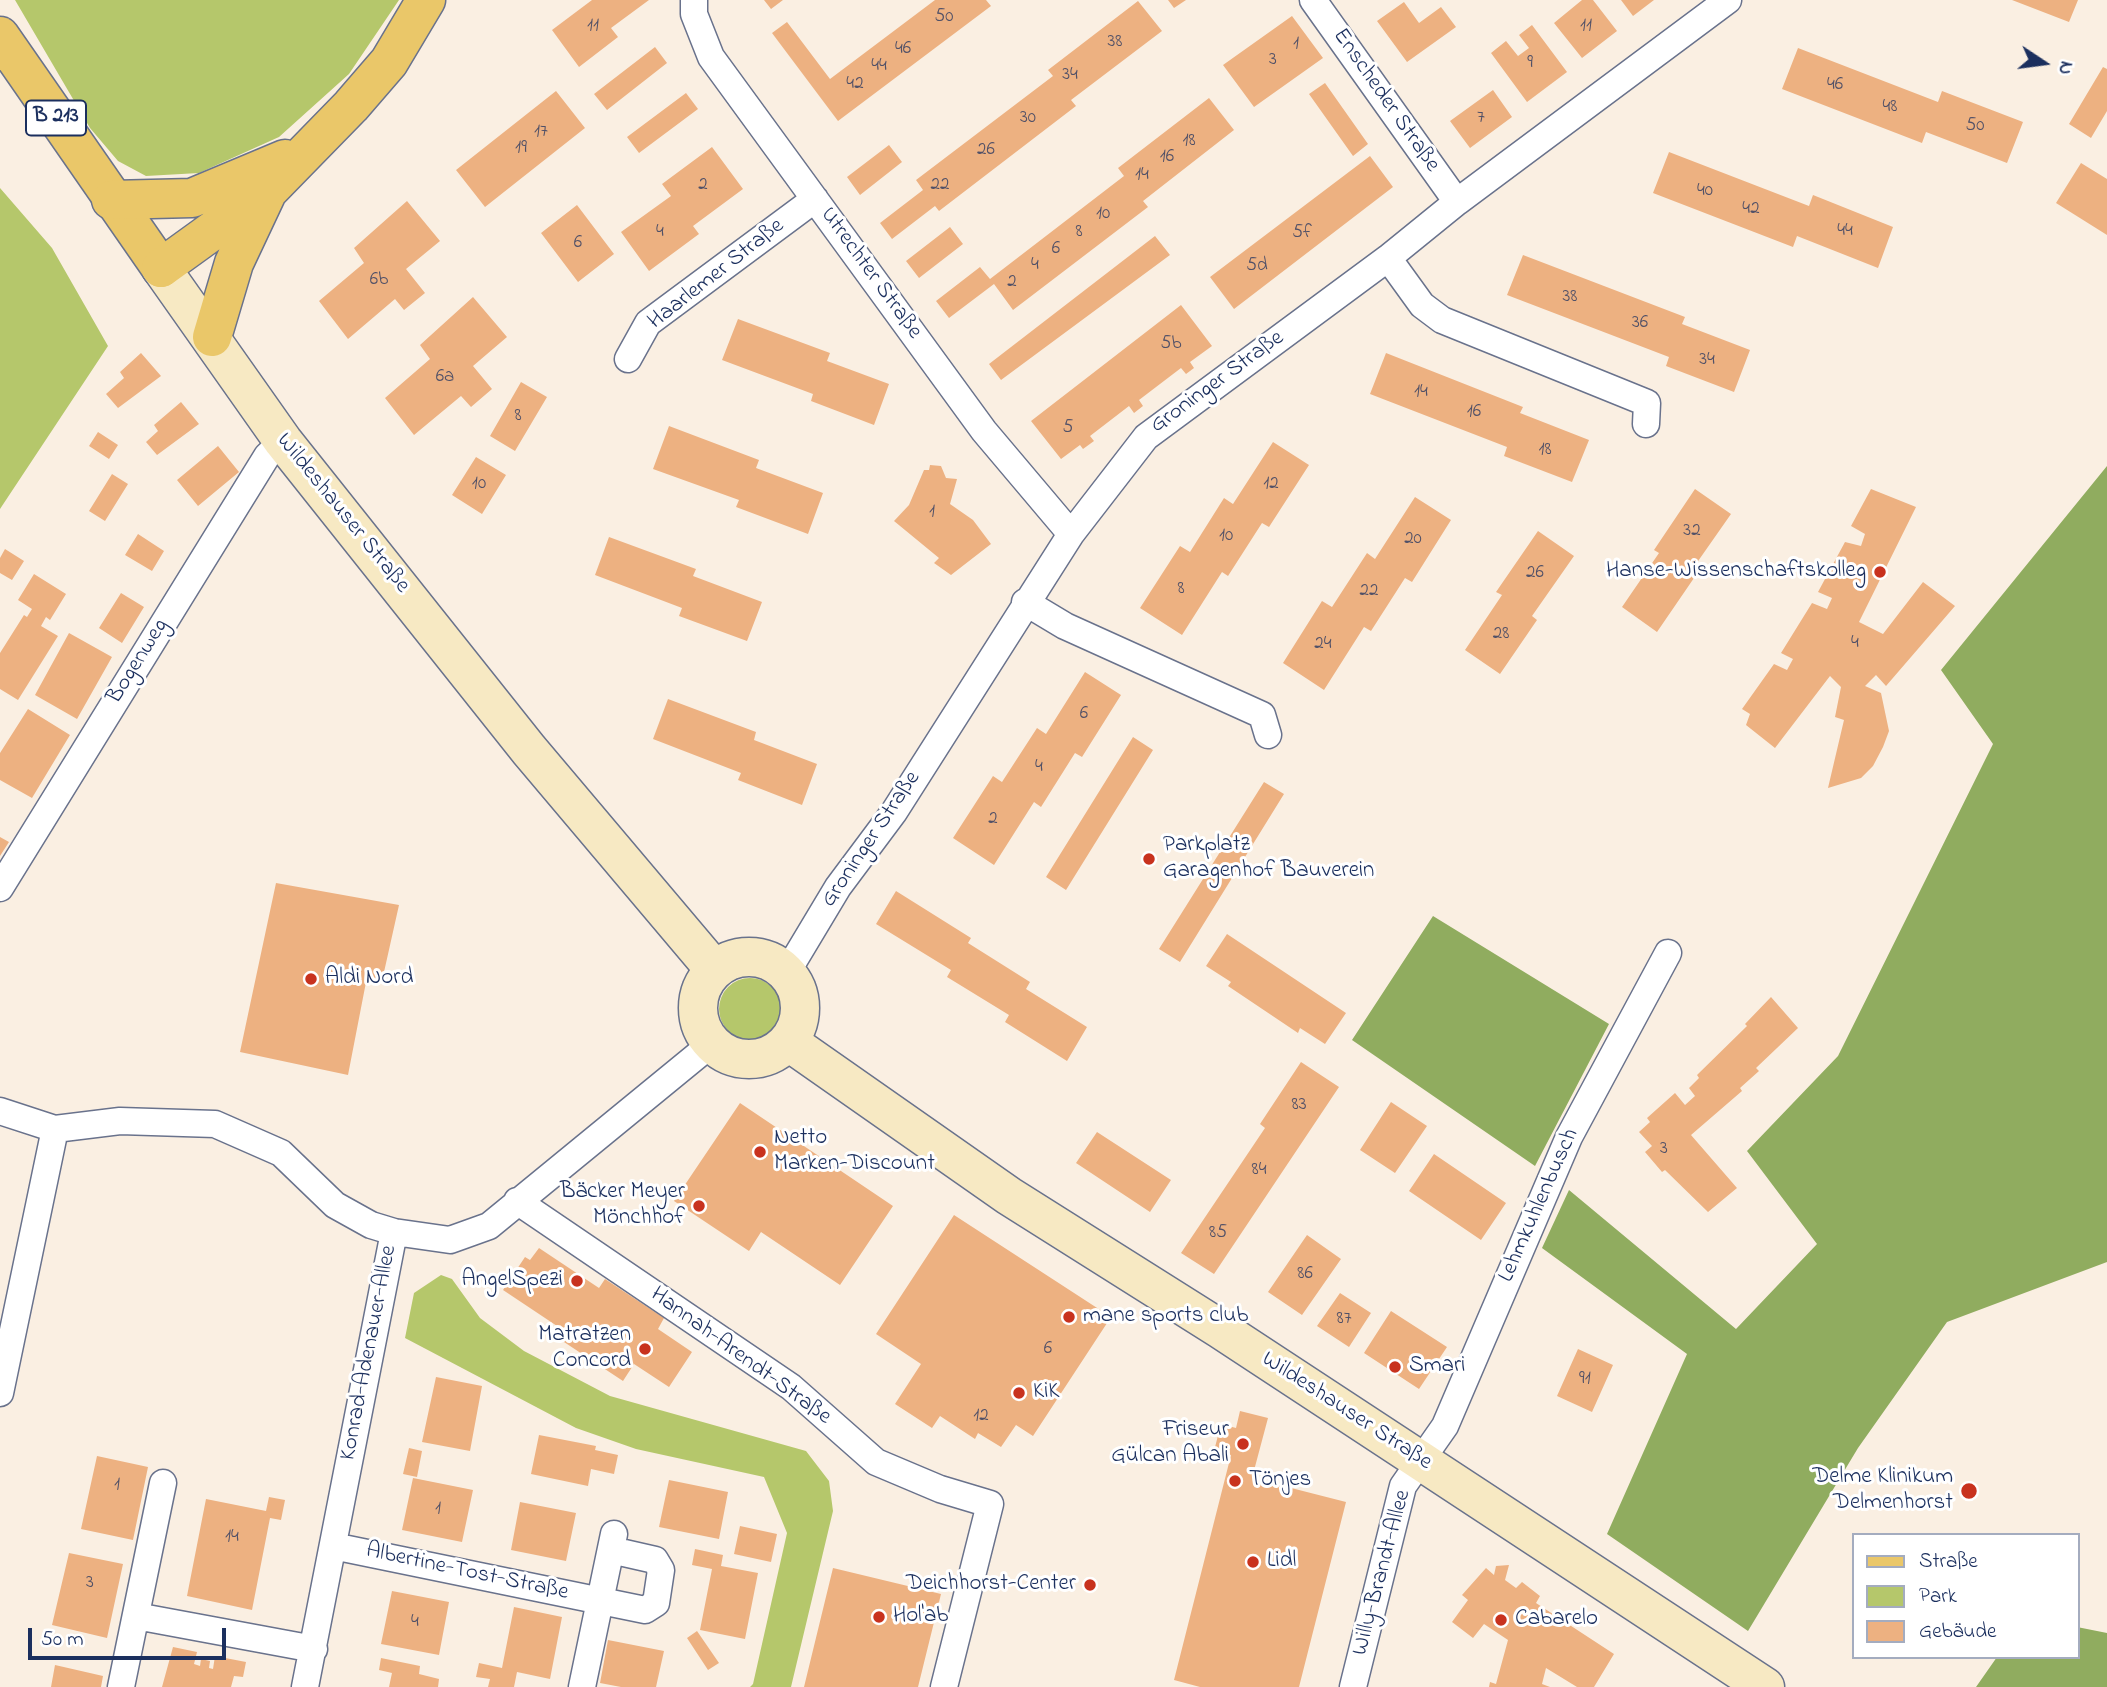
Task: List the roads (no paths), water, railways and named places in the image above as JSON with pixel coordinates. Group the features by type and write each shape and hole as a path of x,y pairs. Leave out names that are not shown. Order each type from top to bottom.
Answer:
{"main road":[{"path":"161,268 269,190 303,151 351,106 389,62 426,0"},
{"name":"Wildeshauser Straße","path":"0,36 111,200 212,337 283,441 529,750 714,970"},
{"path":"111,200 192,198 303,151"},
{"path":"212,337 234,262 269,190"},
{"path":"751,956 769,960 787,972 798,993 799,1019 789,1042 763,1058 752,1060 734,1058 710,1045 697,1013 699,993 714,970 740,957 751,956"},
{"name":"Wildeshauser Straße","path":"789,1042 1010,1196 1220,1329 1765,1687"}],"street":[{"name":"Utrechter Straße","path":"694,0 694,14 711,57 984,431 1071,534"},
{"name":"Enscheder Straße","path":"1313,0 1457,202"},
{"name":"Groninger Straße","path":"787,972 838,887 894,812 1025,602 1071,534 1146,437 1388,258 1457,202 1728,0"},
{"name":"Haarlemer Straße","path":"628,359 648,323 815,200"},
{"path":"1388,258 1422,305 1442,320 1647,403 1646,424"},
{"name":"Bogenweg","path":"0,888 267,456 283,441"},
{"path":"1025,602 1065,626 1262,715 1268,735"},
{"name":"Lehmkuhlenbusch","path":"1418,1461 1445,1426 1569,1137 1668,953"},
{"name":"Konrad-Adenauer-Allee","path":"305,1687 394,1232 450,1240 489,1226 710,1045"},
{"path":"0,1111 54,1129 120,1121 215,1124 281,1153 335,1205 371,1224 394,1232"},
{"path":"0,1393 54,1129"},
{"name":"Hannah-Arendt-Straße","path":"517,1201 791,1387 876,1462 940,1489 990,1504 944,1687"},
{"name":"Willy-Brandt-Allee","path":"1353,1687 1403,1486 1418,1461"},
{"path":"121,1687 163,1483"},
{"name":"Albertine-Tost-Straße","path":"333,1546 600,1601 645,1610 656,1603 661,1570 655,1560 612,1542 600,1601 582,1687"},
{"path":"136,1616 314,1649"}],"place":[{"name":"Hanse-Wissenschaftskolleg","path":"1880,572"},
{"name":"Parkplatz Garagenhof Bauverein","path":"1149,859"},
{"name":"Aldi Nord","path":"311,979"},
{"name":"Netto Marken-Discount","path":"760,1152"},
{"name":"Bäcker Meyer Mönchhof","path":"699,1206"},
{"name":"AngelSpezi","path":"577,1281"},
{"name":"mane sports club","path":"1069,1317"},
{"name":"Matratzen Concord","path":"645,1349"},
{"name":"Smari","path":"1395,1367"},
{"name":"KiK","path":"1019,1393"},
{"name":"Friseur Gülcan Abali","path":"1243,1444"},
{"name":"Tönjes","path":"1235,1481"},
{"name":"Delme Klinikum Delmenhorst","path":"1969,1491"},
{"name":"Lidl","path":"1253,1562"},
{"name":"Deichhorst-Center","path":"1090,1585"},
{"name":"Hol'ab","path":"879,1617"},
{"name":"Cabarelo","path":"1501,1620"}]}
